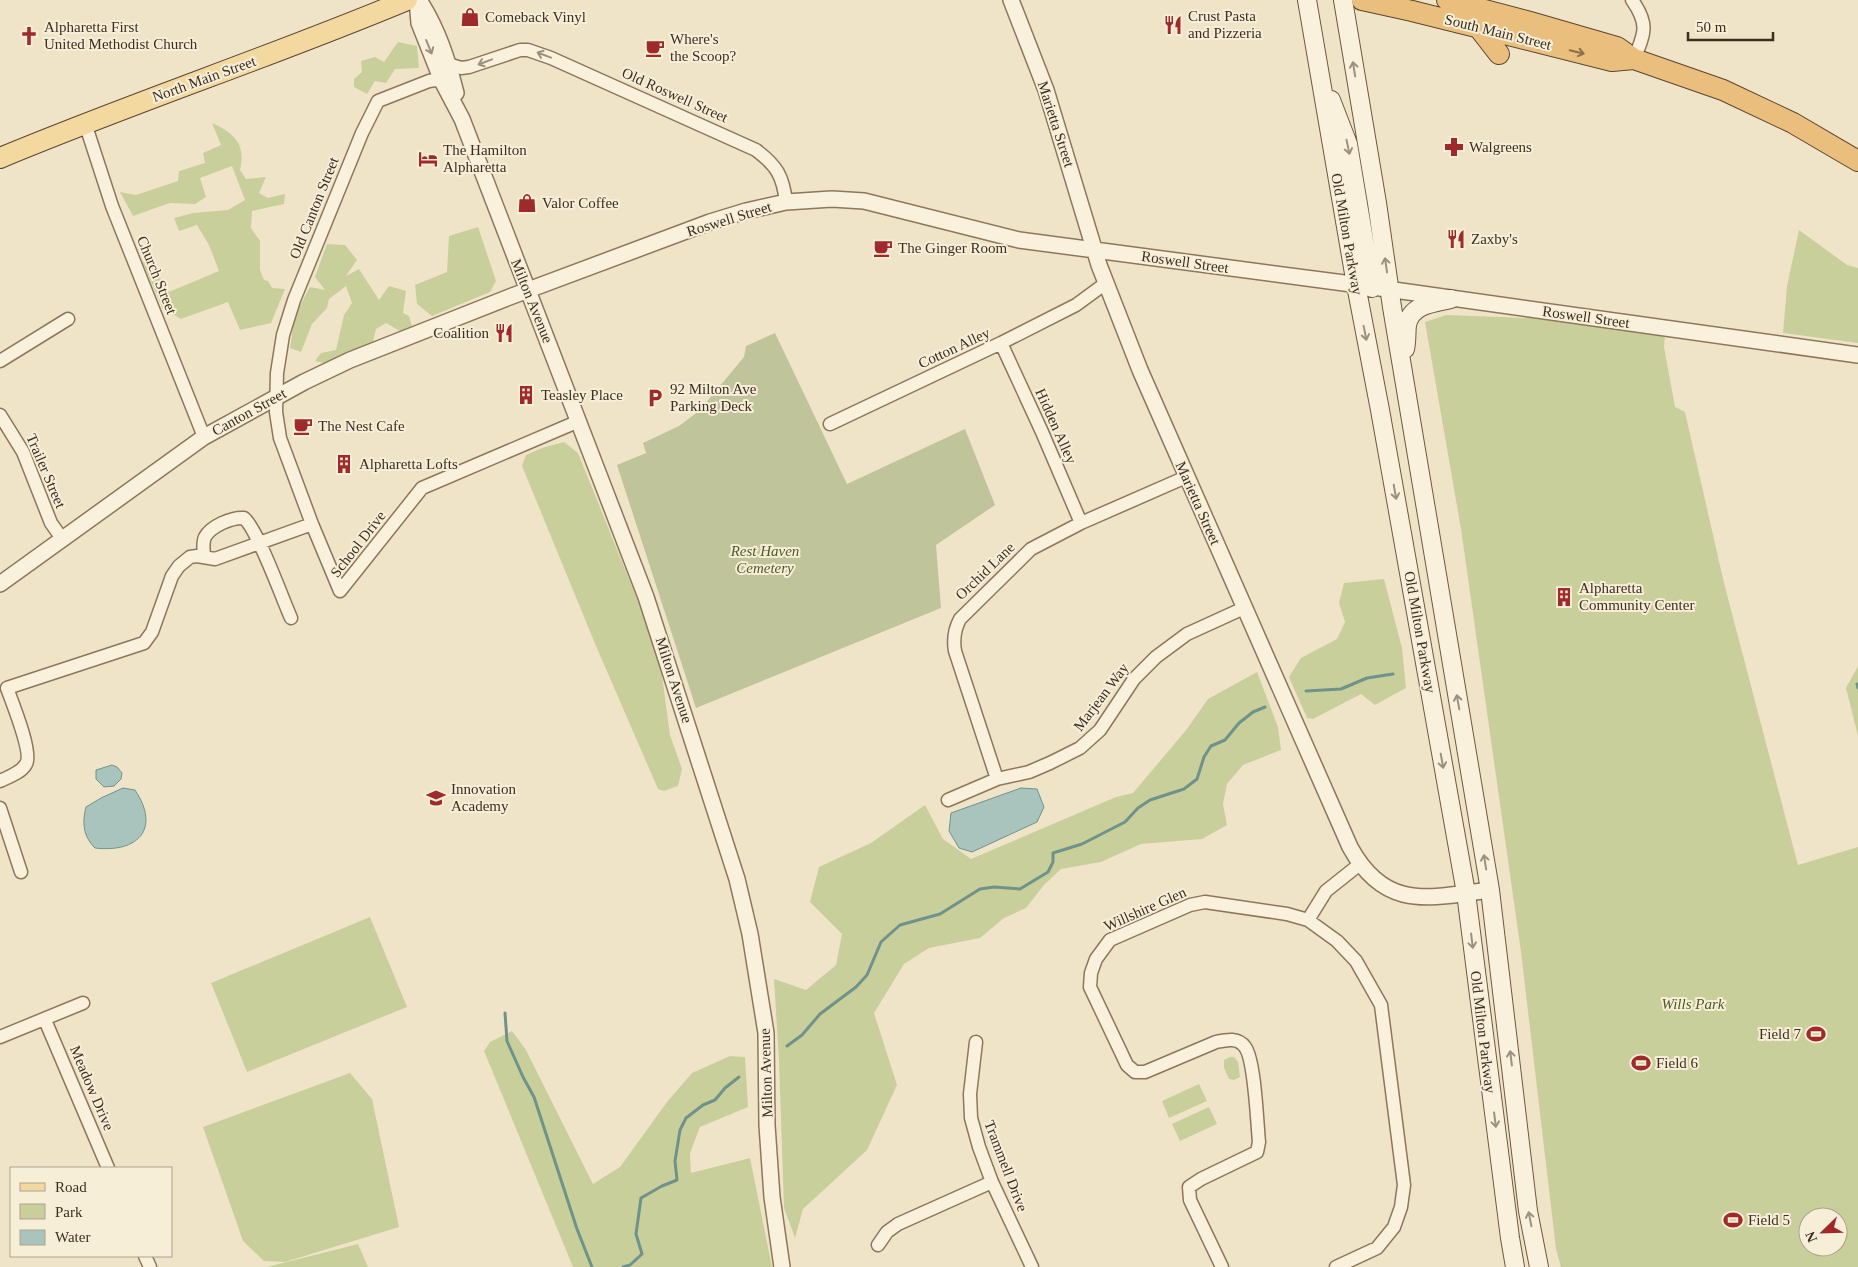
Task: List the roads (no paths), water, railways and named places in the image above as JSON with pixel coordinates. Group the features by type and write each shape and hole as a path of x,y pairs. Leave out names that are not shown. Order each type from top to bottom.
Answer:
{"highway":[{"name":"South Main Street","path":"1362,0 1612,61 1634,59"},
{"name":"South Main Street","path":"1448,0 1617,47 1634,59 1723,90 1793,123 1858,161"},
{"path":"1478,27 1499,54"}],"main road":[{"name":"North Main Street","path":"0,158 85,123 315,38 407,0"},
{"name":"Old Milton Parkway","path":"1307,0 1323,87 1336,109 1348,144 1364,286 1383,424 1466,893 1515,1267"},
{"name":"Old Milton Parkway","path":"1342,0 1376,194 1390,290 1490,890 1528,1211 1539,1267"},
{"path":"1402,362 1407,342 1407,325 1413,312 1422,306 1451,299"}],"street":[{"name":"Milton Avenue","path":"418,0 431,18 448,64 462,119 650,607 740,888 759,982 766,1033 767,1126 772,1197 782,1267"},
{"name":"Milton Avenue","path":"418,0 419,23 442,81 462,119"},
{"name":"Marietta Street","path":"1010,0 1046,90 1106,283 1140,370 1346,838 1360,864 1375,881 1387,889 1402,894 1421,896 1490,890"},
{"path":"1632,0 1640,12 1644,26 1642,38 1634,59"},
{"name":"Old Roswell Street","path":"448,64 461,68 469,67 520,50 537,52 756,150 774,164 780,174 786,202"},
{"name":"Old Canton Street","path":"276,397 283,335 294,300 362,133 378,101 426,82 442,81"},
{"name":"Church Street","path":"85,123 112,206 204,436"},
{"name":"Roswell Street","path":"527,291 728,216 786,202 832,199 864,202 1019,240 1858,355"},
{"name":"Cotton Alley","path":"830,424 1076,306 1106,283"},
{"name":"Canton Street","path":"0,584 204,436 350,360 527,291"},
{"path":"0,361 68,319"},
{"name":"Hidden Alley","path":"1001,343 1081,523"},
{"name":"School Drive","path":"276,397 280,438 340,592 422,488 579,421"},
{"name":"Trailer Street","path":"0,415 23,452 51,523 63,540"},
{"name":"Orchid Lane","path":"996,779 955,651 953,641 956,626 966,613 1031,549 1081,523 1186,477"},
{"path":"204,557 203,543 211,529 239,518 244,518 259,543 291,618"},
{"path":"0,781 18,772 27,763 28,752 7,688 144,643 152,632 175,571 190,557 197,556 215,559 312,524"},
{"name":"Marjean Way","path":"948,800 996,779 1029,772 1066,757 1080,748 1100,730 1134,679 1156,657 1188,634 1244,608"},
{"path":"0,808 21,872"},
{"path":"1308,920 1326,891 1360,864"},
{"name":"Willshire Glen","path":"1222,1267 1190,1200 1189,1187 1201,1179 1257,1152 1259,1142 1251,1061 1244,1046 1236,1040 1216,1042 1145,1072 1135,1072 1127,1065 1090,986 1091,973 1096,958 1110,940 1190,905 1205,902 1287,914 1308,920 1337,941 1356,961 1366,975 1381,1004 1404,1185 1401,1207 1394,1227 1377,1248 1336,1267"},
{"path":"0,1038 83,1003"},
{"name":"Meadow Drive","path":"45,1020 108,1167"},
{"name":"Trammell Drive","path":"976,1042 970,1094 971,1118 992,1182 1032,1267"},
{"path":"878,1245 887,1232 898,1224 992,1182"}],"water":[{"path":"112,765 117,767 122,773 121,779 114,786 104,787 96,779 96,770"},
{"path":"123,788 135,790 143,804 146,816 145,827 141,836 123,847 110,849 95,848 88,839 84,829 86,807"},
{"path":"1021,788 1037,789 1044,807 1037,822 972,852 959,848 949,831 951,813"}],"waterway":[{"path":"1306,691 1341,689 1367,678 1393,674"},
{"path":"1857,684 1858,688"},
{"path":"787,1046 802,1035 820,1014 856,987 867,975 881,942 900,925 940,914 980,889 994,887 1020,889 1048,872 1053,862 1053,853 1082,844 1125,822 1138,808 1150,800 1184,789 1197,779 1204,757 1211,746 1225,740 1239,723 1253,712 1265,707"},
{"path":"505,1013 507,1041 534,1097 577,1229 592,1267"},
{"path":"623,1267 630,1265 642,1254 636,1234 641,1198 677,1180 675,1161 680,1130 686,1118 703,1105 715,1100 725,1088 739,1077"}],"place":[{"name":"Comeback Vinyl","path":"470,17"},
{"name":"Crust Pasta and Pizzeria","path":"1173,25"},
{"name":"Alpharetta First United Methodist Church","path":"29,36"},
{"name":"Where's the Scoop?","path":"655,48"},
{"name":"Walgreens","path":"1454,147"},
{"name":"The Hamilton Alpharetta","path":"428,159"},
{"name":"Valor Coffee","path":"527,203"},
{"name":"Zaxby's","path":"1456,239"},
{"name":"The Ginger Room","path":"883,248"},
{"name":"Coalition","path":"504,333"},
{"name":"Teasley Place","path":"526,395"},
{"name":"92 Milton Ave Parking Deck","path":"655,398"},
{"name":"The Nest Cafe","path":"303,426"},
{"name":"Alpharetta Lofts","path":"344,464"},
{"name":"Alpharetta Community Center","path":"1564,597"},
{"name":"Innovation Academy","path":"436,798"},
{"name":"Field 7","path":"1816,1034"},
{"name":"Field 6","path":"1641,1063"},
{"name":"Field 5","path":"1733,1220"}],"park label":[{"name":"Rest Haven Cemetery","path":"765,560"},
{"name":"Wills Park","path":"1693,1004"}]}
